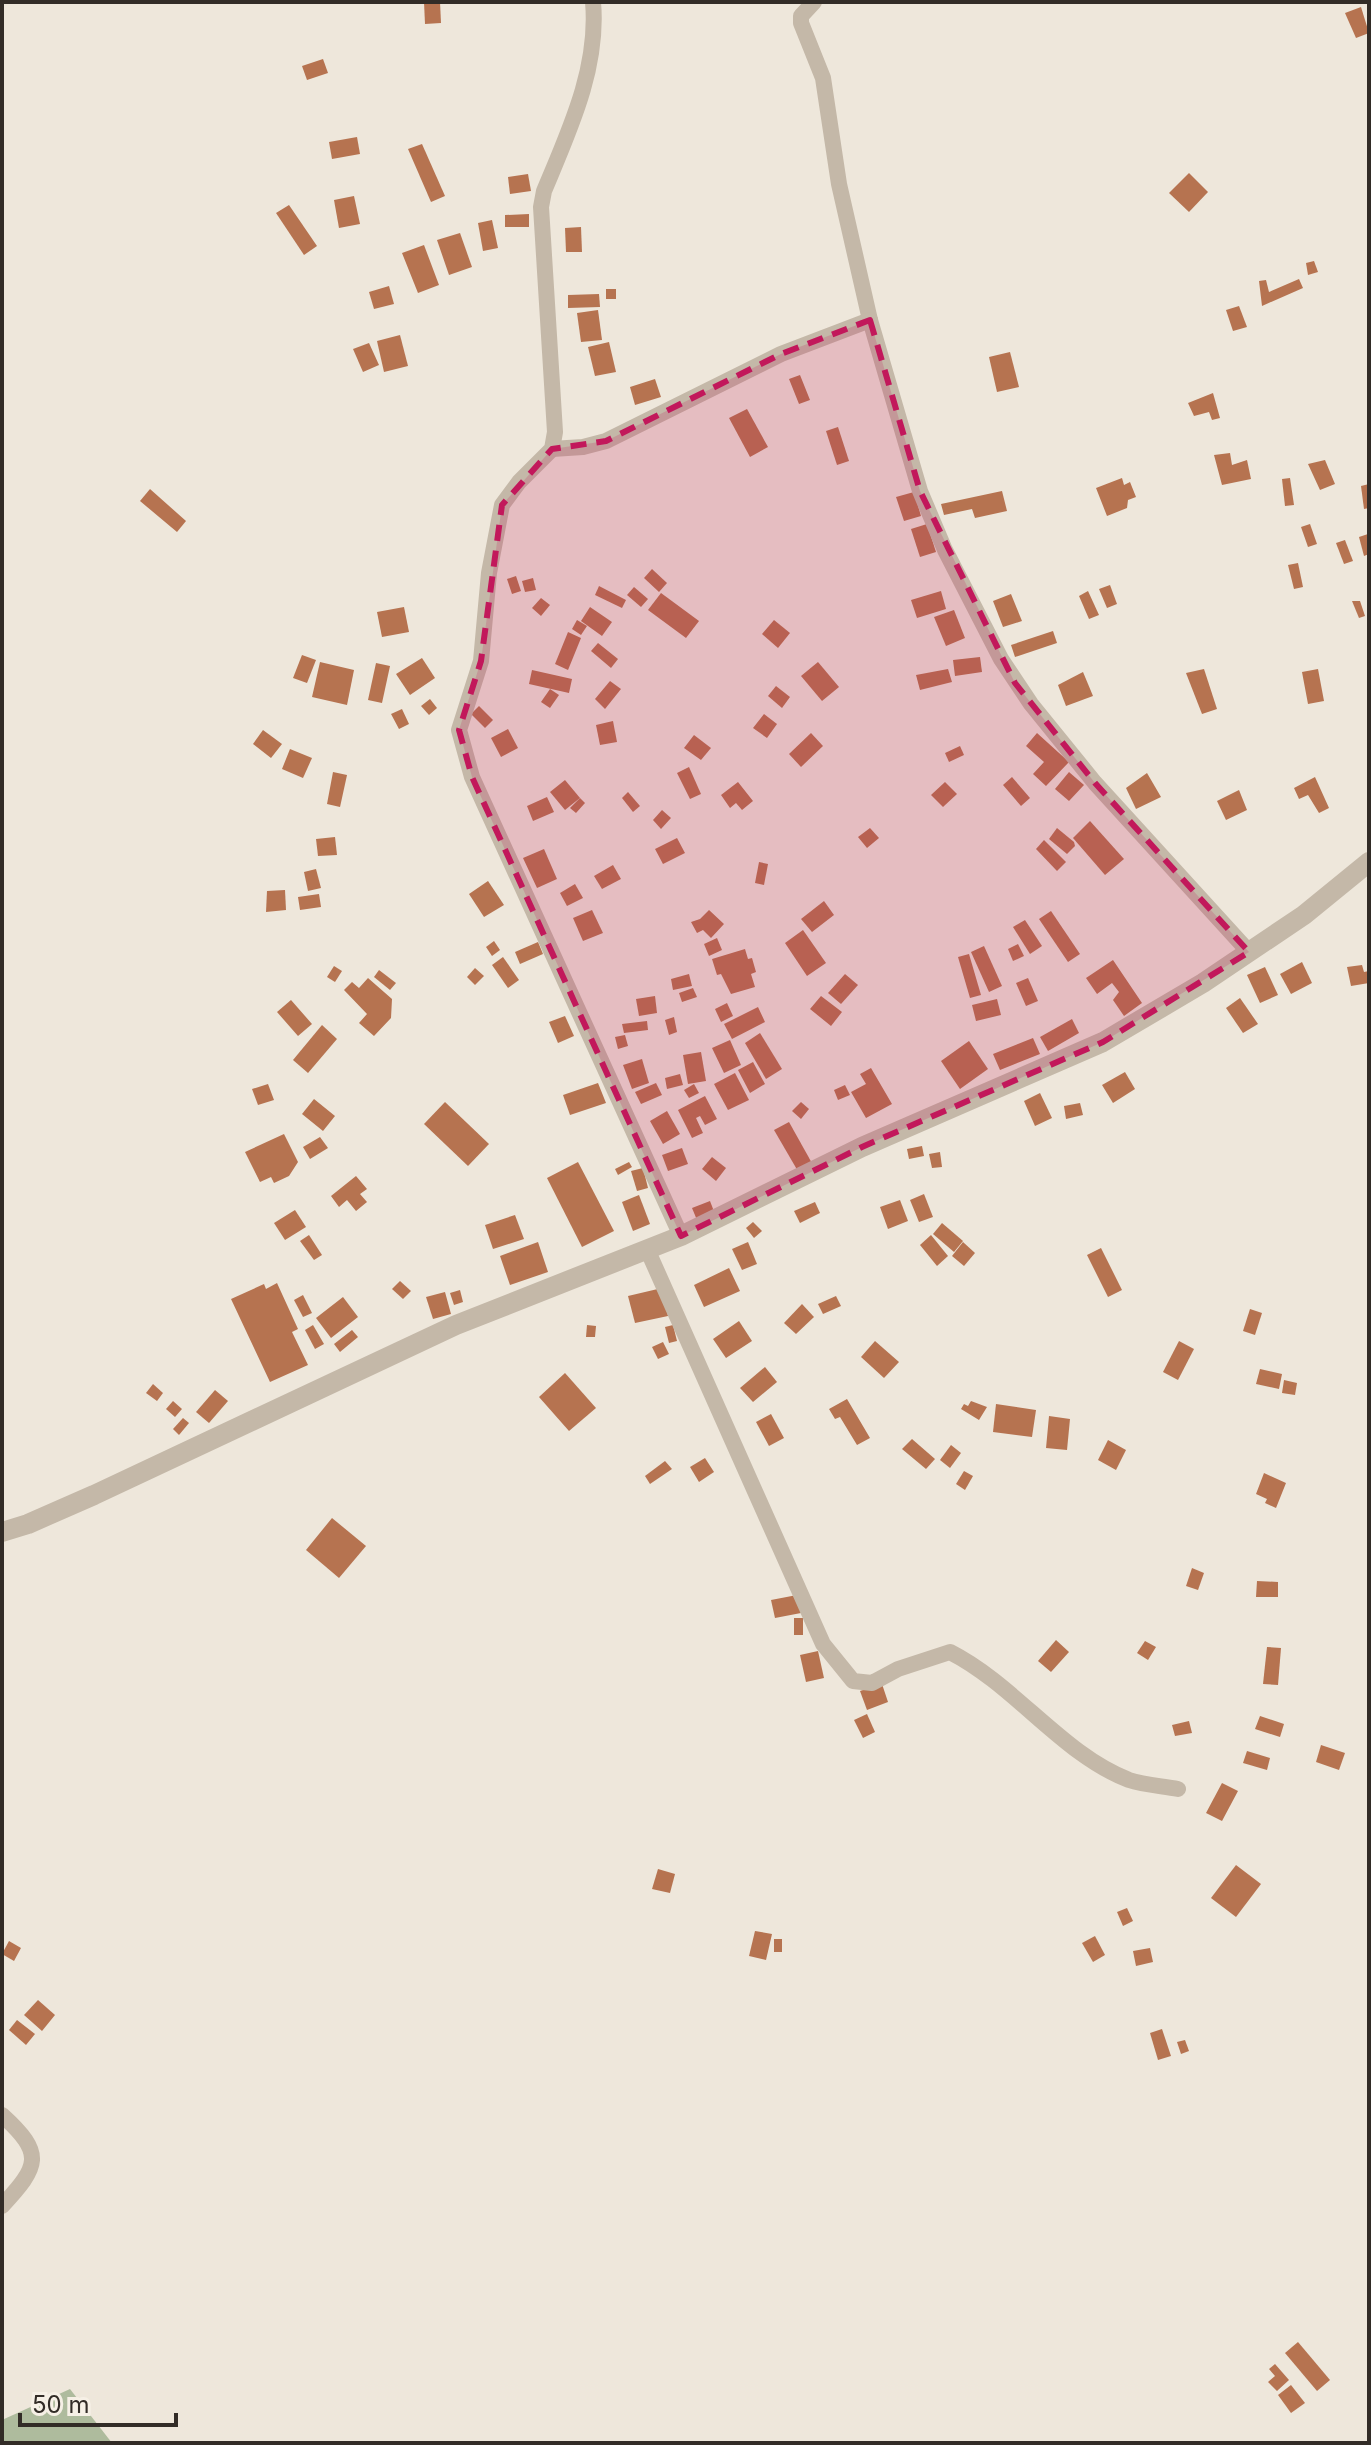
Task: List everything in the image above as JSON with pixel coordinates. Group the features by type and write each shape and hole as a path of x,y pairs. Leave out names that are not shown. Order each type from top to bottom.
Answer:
{"street":[{"path":"593,2 594,34 583,92 544,191 541,207 556,409 552,449 519,482 502,505 489,573 481,661 459,730 472,777 681,1236"},
{"path":"814,2 801,16 801,23 821,66 839,184 870,320 920,491 945,550 1015,683 1095,783 1249,952"},
{"path":"552,449 583,447 606,441 781,354 870,320"},
{"path":"2,1532 94,1495 456,1325 681,1236 862,1147 1103,1042 1203,983 1304,915 1369,862"},
{"path":"647,1249 823,1644 853,1681 872,1683 898,1669 950,1652 999,1682 1082,1754 1130,1780 1178,1789"},
{"path":"2,2115 25,2136 33,2161 26,2180 2,2206"}],"highlighted area":[{"path":"870,320 920,491 1015,683 1095,783 1249,952 1103,1042 862,1147 681,1236 472,777 459,730 481,661 502,505 552,449 606,441 781,354"}],"green space":[{"path":"70,2389 112,2443 2,2443 2,2420"}],"building":[{"path":"424,2 440,2 441,23 425,24"},
{"path":"1361,7 1369,33 1356,38 1345,13"},
{"path":"323,59 328,73 307,80 302,66"},
{"path":"357,137 360,154 332,159 329,142"},
{"path":"422,144 445,196 431,202 408,149"},
{"path":"1189,173 1208,192 1189,212 1169,193"},
{"path":"528,174 531,191 510,194 508,177"},
{"path":"354,196 360,224 339,228 334,200"},
{"path":"289,205 317,246 304,255 276,213"},
{"path":"529,214 529,227 505,227 505,215"},
{"path":"492,220 498,248 483,251 478,223"},
{"path":"581,227 582,252 566,252 565,228"},
{"path":"460,233 472,267 449,275 437,240"},
{"path":"424,245 439,285 418,293 402,253"},
{"path":"1314,261 1318,272 1308,275 1306,263"},
{"path":"1299,279 1303,288 1262,306 1259,281 1266,280 1269,292"},
{"path":"389,286 394,304 374,309 369,292"},
{"path":"606,289 616,289 616,299 606,299"},
{"path":"599,294 600,307 568,308 568,295"},
{"path":"1239,306 1247,327 1233,331 1226,310"},
{"path":"598,310 602,340 581,342 577,313"},
{"path":"400,335 408,366 384,372 377,341"},
{"path":"609,342 616,372 595,376 588,347"},
{"path":"369,343 379,365 363,372 353,349"},
{"path":"1010,352 1019,387 997,392 989,357"},
{"path":"800,375 810,400 799,404 789,379"},
{"path":"655,379 661,397 635,405 630,387"},
{"path":"1213,393 1220,418 1212,420 1209,412 1194,416 1188,403"},
{"path":"747,409 768,447 750,457 729,418"},
{"path":"838,427 849,461 837,465 826,431"},
{"path":"1230,453 1232,465 1247,460 1251,479 1222,485 1214,455"},
{"path":"1325,460 1335,484 1320,490 1308,464"},
{"path":"1122,478 1124,485 1130,482 1136,497 1128,500 1127,508 1107,516 1096,488"},
{"path":"1290,478 1294,505 1285,506 1282,479"},
{"path":"1369,484 1369,508 1364,509 1361,486"},
{"path":"150,489 186,521 177,532 140,501"},
{"path":"1002,491 1007,511 975,518 972,509 944,515 941,504"},
{"path":"914,492 921,516 904,521 896,497"},
{"path":"927,524 936,552 920,557 911,529"},
{"path":"1310,524 1317,544 1308,547 1301,527"},
{"path":"1368,534 1369,554 1364,556 1359,537"},
{"path":"1345,540 1353,561 1344,564 1336,543"},
{"path":"1298,563 1303,587 1294,589 1288,565"},
{"path":"652,569 667,583 659,592 644,578"},
{"path":"516,576 521,591 512,594 507,579"},
{"path":"533,578 536,590 525,592 522,581"},
{"path":"1110,585 1117,604 1107,608 1099,589"},
{"path":"599,586 626,600 622,608 595,595"},
{"path":"634,587 648,599 641,607 627,595"},
{"path":"941,591 946,609 917,618 911,600"},
{"path":"1088,591 1099,615 1089,619 1079,596"},
{"path":"661,593 699,621 686,638 648,610"},
{"path":"1011,594 1022,621 1003,627 993,601"},
{"path":"541,598 550,605 541,616 532,608"},
{"path":"1352,601 1360,601 1365,616 1359,618"},
{"path":"404,607 409,632 382,637 377,612"},
{"path":"590,607 612,622 602,636 581,621"},
{"path":"954,610 965,638 946,646 934,617"},
{"path":"577,620 587,626 581,635 572,629"},
{"path":"774,620 790,633 778,648 762,634"},
{"path":"1053,631 1057,643 1015,657 1011,645"},
{"path":"568,632 581,638 568,670 555,664"},
{"path":"598,643 618,659 611,668 591,651"},
{"path":"302,655 316,660 307,683 293,678"},
{"path":"980,657 982,672 955,676 953,660"},
{"path":"422,658 435,678 410,695 396,674"},
{"path":"320,662 354,670 347,705 312,697"},
{"path":"818,662 839,687 822,701 801,676"},
{"path":"376,663 390,666 382,703 368,700"},
{"path":"948,669 952,682 920,690 916,675"},
{"path":"1204,669 1217,709 1202,714 1186,673"},
{"path":"1318,669 1324,701 1308,704 1302,672"},
{"path":"532,670 572,679 569,693 529,684"},
{"path":"1083,672 1093,696 1066,706 1058,685"},
{"path":"610,681 621,689 605,709 595,699"},
{"path":"776,686 790,697 782,708 768,696"},
{"path":"550,689 559,695 550,708 541,702"},
{"path":"430,699 437,708 429,715 421,706"},
{"path":"479,706 493,720 485,728 471,714"},
{"path":"402,709 409,724 399,729 391,714"},
{"path":"764,714 777,724 767,738 753,728"},
{"path":"613,721 617,742 600,745 596,725"},
{"path":"508,729 518,748 501,757 491,738"},
{"path":"263,730 282,744 271,758 253,744"},
{"path":"811,733 823,746 801,767 789,754"},
{"path":"1037,733 1069,762 1046,786 1033,774 1044,762 1026,746"},
{"path":"694,735 711,748 701,760 684,748"},
{"path":"960,746 964,755 949,762 945,753"},
{"path":"290,749 312,758 303,778 282,769"},
{"path":"689,767 701,794 690,799 677,773"},
{"path":"333,772 347,775 340,807 327,804"},
{"path":"1069,772 1084,785 1069,801 1055,789"},
{"path":"1147,773 1161,797 1136,809 1126,788"},
{"path":"1012,777 1030,798 1021,806 1003,785"},
{"path":"1315,777 1329,808 1319,813 1308,795 1299,799 1294,788"},
{"path":"565,780 580,798 565,810 550,792"},
{"path":"738,782 753,801 742,810 736,803 730,808 721,795"},
{"path":"945,782 957,794 943,807 931,795"},
{"path":"1239,790 1247,810 1226,820 1217,801"},
{"path":"628,792 640,806 633,812 622,798"},
{"path":"547,797 554,812 533,821 527,806"},
{"path":"580,798 585,803 576,813 570,808"},
{"path":"662,810 671,818 661,829 653,820"},
{"path":"1090,821 1124,859 1105,875 1073,838"},
{"path":"870,828 879,838 867,848 858,837"},
{"path":"1057,828 1074,842 1075,846 1067,854 1049,839"},
{"path":"335,837 337,855 318,856 316,839"},
{"path":"677,838 685,853 663,864 655,849"},
{"path":"1044,840 1066,862 1057,871 1036,849"},
{"path":"544,849 557,879 537,888 523,858"},
{"path":"759,862 768,864 764,885 755,883"},
{"path":"613,865 621,879 602,889 594,876"},
{"path":"316,869 321,888 308,891 304,872"},
{"path":"488,881 504,905 484,917 469,894"},
{"path":"575,884 583,898 567,906 560,893"},
{"path":"285,890 286,910 266,912 267,891"},
{"path":"319,894 321,907 300,910 298,897"},
{"path":"824,901 834,915 812,932 801,919"},
{"path":"592,910 603,933 583,941 573,918"},
{"path":"709,910 724,924 711,938 703,930 697,933 691,922 700,919"},
{"path":"1051,911 1080,954 1068,962 1039,919"},
{"path":"1025,920 1042,946 1030,954 1013,927"},
{"path":"803,930 826,963 807,976 785,943"},
{"path":"717,938 722,950 709,956 704,944"},
{"path":"494,941 500,950 492,956 486,947"},
{"path":"538,942 543,954 520,964 515,952"},
{"path":"1018,944 1024,956 1013,961 1008,949"},
{"path":"984,946 1002,986 989,992 971,952"},
{"path":"745,949 748,959 752,958 756,972 751,974 755,987 731,994 721,974 717,975 712,959"},
{"path":"969,954 981,995 970,998 958,957"},
{"path":"503,957 519,980 508,988 492,965"},
{"path":"1113,960 1142,1003 1124,1016 1113,1000 1119,992 1112,983 1097,994 1086,978"},
{"path":"1302,962 1312,983 1291,994 1280,974"},
{"path":"1362,965 1364,972 1369,971 1369,983 1351,986 1347,967"},
{"path":"334,966 342,971 335,982 327,977"},
{"path":"1265,967 1278,995 1260,1003 1247,975"},
{"path":"475,968 484,976 475,985 467,977"},
{"path":"379,970 396,983 390,990 374,977"},
{"path":"689,974 692,986 673,990 671,979"},
{"path":"845,974 858,985 841,1004 828,993"},
{"path":"368,978 392,999 391,1018 374,1036 359,1023 367,1014 344,990 352,982 359,988"},
{"path":"1028,978 1038,1001 1026,1006 1016,983"},
{"path":"693,988 697,997 682,1002 679,993"},
{"path":"655,996 657,1013 639,1016 636,999"},
{"path":"821,996 842,1012 831,1026 810,1009"},
{"path":"1240,998 1258,1024 1243,1033 1226,1008"},
{"path":"997,999 1001,1015 976,1021 972,1005"},
{"path":"291,1000 312,1024 298,1036 277,1012"},
{"path":"727,1003 733,1016 721,1022 715,1009"},
{"path":"758,1007 765,1022 732,1039 724,1024"},
{"path":"565,1016 574,1036 558,1043 549,1022"},
{"path":"674,1017 677,1032 669,1035 665,1020"},
{"path":"1072,1019 1079,1033 1048,1051 1040,1037"},
{"path":"647,1021 648,1030 624,1033 622,1024"},
{"path":"322,1025 337,1039 308,1073 293,1060"},
{"path":"760,1033 782,1069 766,1079 745,1043"},
{"path":"625,1035 628,1046 618,1049 615,1037"},
{"path":"1033,1038 1040,1054 1000,1070 993,1054"},
{"path":"730,1040 741,1065 724,1073 712,1048"},
{"path":"969,1041 988,1069 960,1089 941,1061"},
{"path":"701,1052 706,1081 688,1084 683,1055"},
{"path":"642,1059 649,1083 632,1089 623,1065"},
{"path":"753,1062 765,1084 750,1093 738,1070"},
{"path":"871,1068 892,1104 866,1118 851,1092 866,1084 860,1074"},
{"path":"1125,1072 1135,1089 1113,1103 1102,1085"},
{"path":"735,1073 749,1100 728,1110 714,1084"},
{"path":"680,1074 683,1085 667,1089 665,1078"},
{"path":"598,1083 606,1103 570,1115 563,1095"},
{"path":"656,1083 662,1095 641,1104 635,1092"},
{"path":"268,1084 274,1100 258,1105 252,1089"},
{"path":"694,1084 699,1093 689,1098 684,1090"},
{"path":"845,1085 850,1095 838,1100 834,1090"},
{"path":"1040,1093 1052,1118 1035,1126 1024,1101"},
{"path":"705,1096 717,1119 705,1125 700,1116 696,1118 703,1133 692,1138 678,1110"},
{"path":"314,1099 335,1116 323,1131 302,1114"},
{"path":"445,1102 489,1144 468,1166 424,1124"},
{"path":"801,1102 809,1109 801,1119 792,1111"},
{"path":"1080,1103 1083,1115 1066,1119 1064,1106"},
{"path":"667,1111 680,1134 663,1144 650,1121"},
{"path":"789,1122 813,1165 799,1173 774,1130"},
{"path":"284,1134 298,1162 289,1176 274,1183 271,1177 260,1182 245,1152"},
{"path":"320,1137 328,1148 310,1159 303,1147"},
{"path":"922,1146 924,1156 909,1159 907,1149"},
{"path":"682,1148 688,1164 668,1171 662,1155"},
{"path":"940,1152 942,1167 932,1168 929,1154"},
{"path":"712,1157 726,1168 716,1181 702,1169"},
{"path":"578,1162 614,1231 582,1247 547,1178"},
{"path":"629,1162 632,1167 618,1175 615,1169"},
{"path":"643,1168 648,1188 637,1191 631,1171"},
{"path":"356,1176 367,1189 360,1194 367,1202 356,1211 347,1200 339,1207 331,1196"},
{"path":"924,1194 933,1217 919,1222 910,1200"},
{"path":"639,1195 650,1224 633,1231 622,1202"},
{"path":"900,1200 908,1221 888,1229 880,1207"},
{"path":"710,1201 715,1214 697,1220 692,1208"},
{"path":"815,1202 820,1213 800,1223 794,1211"},
{"path":"295,1210 306,1227 285,1240 274,1223"},
{"path":"515,1215 524,1239 493,1249 485,1225"},
{"path":"753,1222 762,1231 754,1238 746,1228"},
{"path":"942,1223 963,1241 954,1252 933,1234"},
{"path":"309,1235 322,1255 314,1260 300,1241"},
{"path":"931,1235 948,1256 937,1266 920,1245"},
{"path":"538,1242 548,1272 510,1285 500,1256"},
{"path":"748,1242 757,1264 742,1270 732,1249"},
{"path":"963,1242 975,1253 964,1266 952,1256"},
{"path":"1101,1248 1122,1290 1108,1297 1087,1255"},
{"path":"729,1268 740,1291 704,1307 694,1285"},
{"path":"400,1281 411,1291 403,1299 392,1289"},
{"path":"277,1283 298,1329 292,1332 308,1365 270,1382 231,1299 264,1284 266,1289"},
{"path":"662,1288 668,1316 635,1323 628,1296"},
{"path":"460,1290 463,1302 454,1305 450,1293"},
{"path":"445,1292 451,1314 433,1319 426,1297"},
{"path":"303,1295 312,1313 303,1317 294,1300"},
{"path":"836,1296 841,1306 823,1314 818,1304"},
{"path":"343,1297 358,1317 331,1338 316,1318"},
{"path":"802,1304 814,1317 796,1334 784,1323"},
{"path":"1250,1309 1262,1313 1255,1335 1243,1331"},
{"path":"739,1321 752,1341 726,1358 713,1339"},
{"path":"313,1325 324,1344 315,1349 305,1330"},
{"path":"587,1325 596,1326 595,1337 586,1337"},
{"path":"673,1325 677,1341 669,1343 665,1327"},
{"path":"352,1330 358,1337 340,1352 334,1344"},
{"path":"875,1341 899,1362 884,1378 861,1357"},
{"path":"1179,1341 1194,1349 1178,1380 1163,1372"},
{"path":"663,1342 669,1354 658,1359 652,1347"},
{"path":"765,1367 777,1382 753,1402 740,1388"},
{"path":"1260,1369 1282,1374 1279,1389 1256,1384"},
{"path":"565,1373 596,1408 569,1431 539,1397"},
{"path":"1284,1380 1297,1383 1295,1395 1282,1393"},
{"path":"153,1384 163,1393 157,1401 146,1393"},
{"path":"215,1390 228,1401 209,1423 196,1412"},
{"path":"847,1399 870,1438 857,1445 840,1417 835,1419 829,1409"},
{"path":"173,1401 182,1409 175,1417 166,1409"},
{"path":"971,1401 987,1407 979,1420 961,1409"},
{"path":"996,1404 1036,1410 1032,1437 993,1432"},
{"path":"771,1414 784,1438 769,1446 756,1422"},
{"path":"1049,1416 1070,1419 1067,1450 1046,1448"},
{"path":"183,1418 189,1423 179,1435 173,1429"},
{"path":"912,1439 935,1459 926,1469 902,1449"},
{"path":"1108,1440 1126,1450 1116,1470 1098,1460"},
{"path":"951,1445 961,1453 950,1468 940,1460"},
{"path":"705,1458 714,1472 699,1482 690,1467"},
{"path":"665,1461 672,1469 650,1484 645,1476"},
{"path":"964,1471 973,1476 965,1490 956,1484"},
{"path":"1264,1473 1286,1483 1276,1508 1256,1494"},
{"path":"332,1518 366,1546 339,1578 306,1550"},
{"path":"1192,1568 1204,1573 1198,1590 1186,1586"},
{"path":"1257,1581 1278,1582 1278,1597 1256,1597"},
{"path":"797,1595 801,1613 775,1618 771,1600"},
{"path":"794,1618 803,1618 803,1635 794,1635"},
{"path":"1056,1640 1069,1652 1051,1672 1038,1661"},
{"path":"1145,1641 1156,1647 1148,1660 1137,1653"},
{"path":"1267,1647 1281,1648 1278,1685 1263,1684"},
{"path":"818,1651 824,1678 806,1682 800,1655"},
{"path":"882,1684 888,1702 867,1710 860,1691"},
{"path":"867,1714 875,1732 863,1738 854,1720"},
{"path":"1260,1716 1284,1724 1280,1737 1255,1729"},
{"path":"1189,1721 1192,1733 1175,1736 1172,1725"},
{"path":"1321,1745 1345,1753 1339,1770 1316,1762"},
{"path":"1247,1751 1270,1758 1267,1770 1243,1763"},
{"path":"1222,1783 1238,1791 1222,1821 1206,1813"},
{"path":"1236,1865 1261,1884 1236,1917 1211,1898"},
{"path":"658,1869 675,1874 670,1893 652,1889"},
{"path":"1127,1908 1133,1921 1123,1926 1117,1912"},
{"path":"755,1931 772,1934 766,1960 749,1956"},
{"path":"1095,1936 1105,1955 1093,1962 1082,1943"},
{"path":"774,1939 782,1939 782,1952 774,1952"},
{"path":"9,1941 21,1948 14,1961 2,1954"},
{"path":"1150,1948 1153,1962 1136,1966 1133,1951"},
{"path":"38,2000 55,2015 42,2031 24,2015"},
{"path":"17,2020 35,2034 26,2045 9,2030"},
{"path":"1162,2029 1171,2056 1158,2060 1150,2033"},
{"path":"1185,2040 1189,2051 1181,2054 1177,2042"},
{"path":"1298,2342 1330,2380 1317,2391 1285,2353"},
{"path":"1275,2364 1289,2380 1277,2391 1268,2382 1275,2376 1269,2369"},
{"path":"1291,2385 1305,2403 1291,2413 1278,2395"}]}
